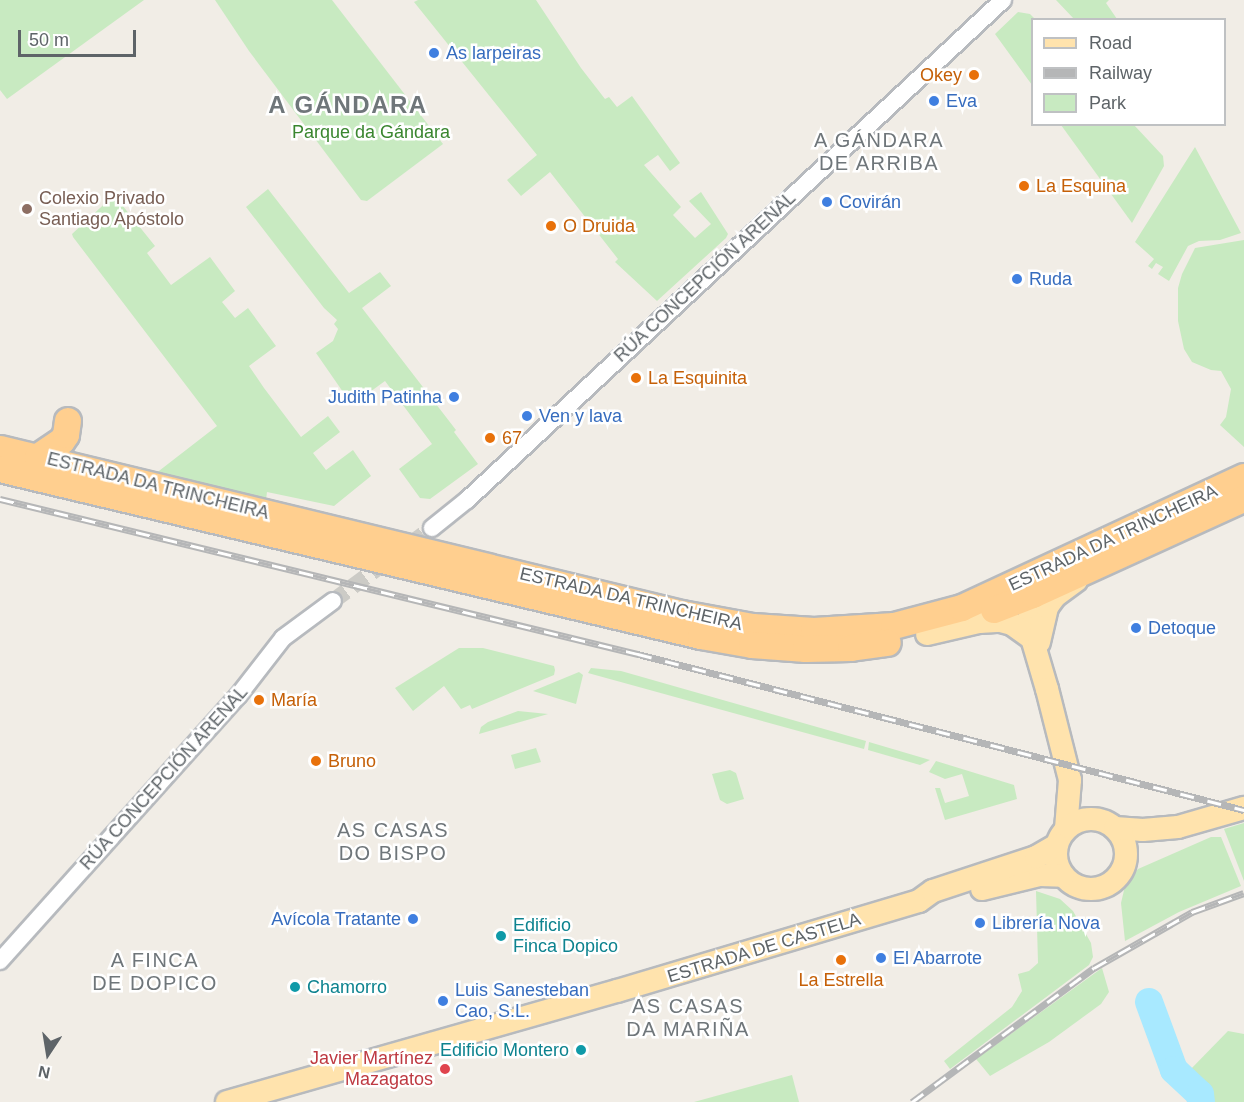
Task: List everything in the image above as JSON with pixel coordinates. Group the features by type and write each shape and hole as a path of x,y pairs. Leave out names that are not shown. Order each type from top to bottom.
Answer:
{"highway":[{"path":"38,457 62,441 66,435 68,421"},
{"name":"ESTRADA DA TRINCHEIRA","path":"0,448 682,614 753,627 814,631 894,626 962,608 1067,558 1126,543 1244,499"},
{"name":"ESTRADA DA TRINCHEIRA","path":"0,469 701,636 752,645 806,649 851,648 897,642 927,634 1034,595 1244,477"},
{"path":"643,590 656,603 682,614"}],"main road":[{"path":"1039,658 1041,624 1055,596 1126,543"},
{"path":"1034,595 1028,617 1030,637 1039,658 1070,780 1062,837 1056,855 1064,876"},
{"path":"927,634 979,622 1001,621 1012,624 1030,637"},
{"path":"919,901 933,903 1040,875 1064,876 1080,887 1102,887 1118,876 1126,860 1126,849 1070,780"},
{"path":"919,901 933,891 1036,857 1078,821 1143,830 1178,827 1244,808"},
{"path":"1126,860 1178,827"},
{"name":"ESTRADA DE CASTELA","path":"227,1102 617,992 919,901"}],"street":[{"name":"RÚA CONCEPCIÓN ARENAL","path":"432,528 467,500 1003,0"},
{"name":"RÚA CONCEPCIÓN ARENAL","path":"0,961 238,696 283,638 333,602"}],"green space":[{"path":"0,0 144,0 7,99 0,90"},
{"name":"Parque da Gándara","path":"215,0 332,0 443,144 367,201 361,200 249,51"},
{"path":"418,0 536,0 581,68 605,99 609,97 617,107 632,96 680,163 670,171 658,155 644,165 681,207 673,215 695,238 711,224 689,201 701,192 728,234 726,238 657,301 615,262 618,259 550,172 521,196 507,180 537,155 414,2"},
{"path":"1056,0 1109,0 1106,3 1116,18 1073,18"},
{"path":"1018,12 1030,14 1034,18 1031,18 1031,84 995,34"},
{"path":"1062,126 1135,126 1163,156 1164,166 1132,223"},
{"path":"1195,147 1241,233 1220,240 1199,241 1188,246 1169,281 1158,274 1163,267 1156,263 1152,269 1148,266 1154,259 1135,242"},
{"path":"268,189 349,293 380,272 391,286 362,308 456,430 454,432 478,464 430,499 420,498 399,469 432,444 385,381 352,405 316,353 333,341 338,329 334,324 337,320 324,308 246,207"},
{"path":"114,195 155,246 147,253 171,285 210,257 235,291 222,302 235,318 248,308 276,346 249,366 264,388 301,437 328,416 340,432 313,453 326,470 353,450 371,476 334,506 267,492 266,500 155,474 217,426 73,237 72,234"},
{"path":"1244,240 1244,447 1220,425 1226,417 1231,389 1221,371 1211,370 1192,362 1184,349 1178,321 1178,288 1195,248"},
{"path":"459,648 483,648 554,666 554,675 472,709 470,705 461,709 444,686 413,711 395,688"},
{"path":"591,668 621,671 866,741 864,749 588,673"},
{"path":"579,672 583,675 576,704 533,691"},
{"path":"518,711 548,714 479,734 481,727 488,722"},
{"path":"869,742 930,760 920,765 868,750"},
{"path":"536,748 541,762 515,769 511,755"},
{"path":"936,761 1014,785 1017,799 945,820 935,788 940,788 945,803 969,796 962,774 945,779 929,772"},
{"path":"730,770 736,773 744,799 727,804 720,800 712,774"},
{"path":"1244,823 1244,881 1224,829"},
{"path":"1211,837 1221,837 1241,886 1179,912 1125,941 1121,903 1125,886 1138,869"},
{"path":"1036,891 1060,899 1073,911 1091,943 1093,957 1089,965 950,1069 944,1061 1012,1007 1022,991 1018,974 1029,971 1038,963"},
{"path":"1102,968 1109,992 1101,1004 1049,1042 990,1076 976,1059"},
{"path":"1228,1031 1244,1034 1244,1102 1209,1102 1187,1073"},
{"path":"792,1075 799,1102 694,1102"}],"waterway":[{"path":"1149,1002 1174,1070 1200,1094 1201,1102"}],"tunnel":[{"path":"333,601 432,528"}],"railway":[{"path":"0,499 638,654 1244,810"},
{"path":"912,1102 1094,968 1192,912 1244,893"}],"place":[{"name":"As larpeiras","path":"434,53"},
{"name":"Okey","path":"974,75"},
{"name":"Eva","path":"934,101"},
{"name":"La Esquina","path":"1024,186"},
{"name":"Covirán","path":"827,202"},
{"name":"Colexio Privado Santiago Apóstolo","path":"27,209"},
{"name":"O Druida","path":"551,226"},
{"name":"Ruda","path":"1017,279"},
{"name":"La Esquinita","path":"636,378"},
{"name":"Judith Patinha","path":"454,397"},
{"name":"Ven y lava","path":"527,416"},
{"name":"67","path":"490,438"},
{"name":"Detoque","path":"1136,628"},
{"name":"María","path":"259,700"},
{"name":"Bruno","path":"316,761"},
{"name":"Avícola Tratante","path":"413,919"},
{"name":"Librería Nova","path":"980,923"},
{"name":"Edificio Finca Dopico","path":"501,936"},
{"name":"El Abarrote","path":"881,958"},
{"name":"La Estrella","path":"841,960"},
{"name":"Chamorro","path":"295,987"},
{"name":"Luis Sanesteban Cao, S.L.","path":"443,1001"},
{"name":"Edificio Montero","path":"581,1050"},
{"name":"Javier Martínez Mazagatos","path":"445,1069"}],"district":[{"name":"A GÁNDARA","path":"348,105"},
{"name":"A GÁNDARA DE ARRIBA","path":"879,152"},
{"name":"AS CASAS DO BISPO","path":"393,842"},
{"name":"A FINCA DE DOPICO","path":"155,972"},
{"name":"AS CASAS DA MARIÑA","path":"688,1018"}]}
